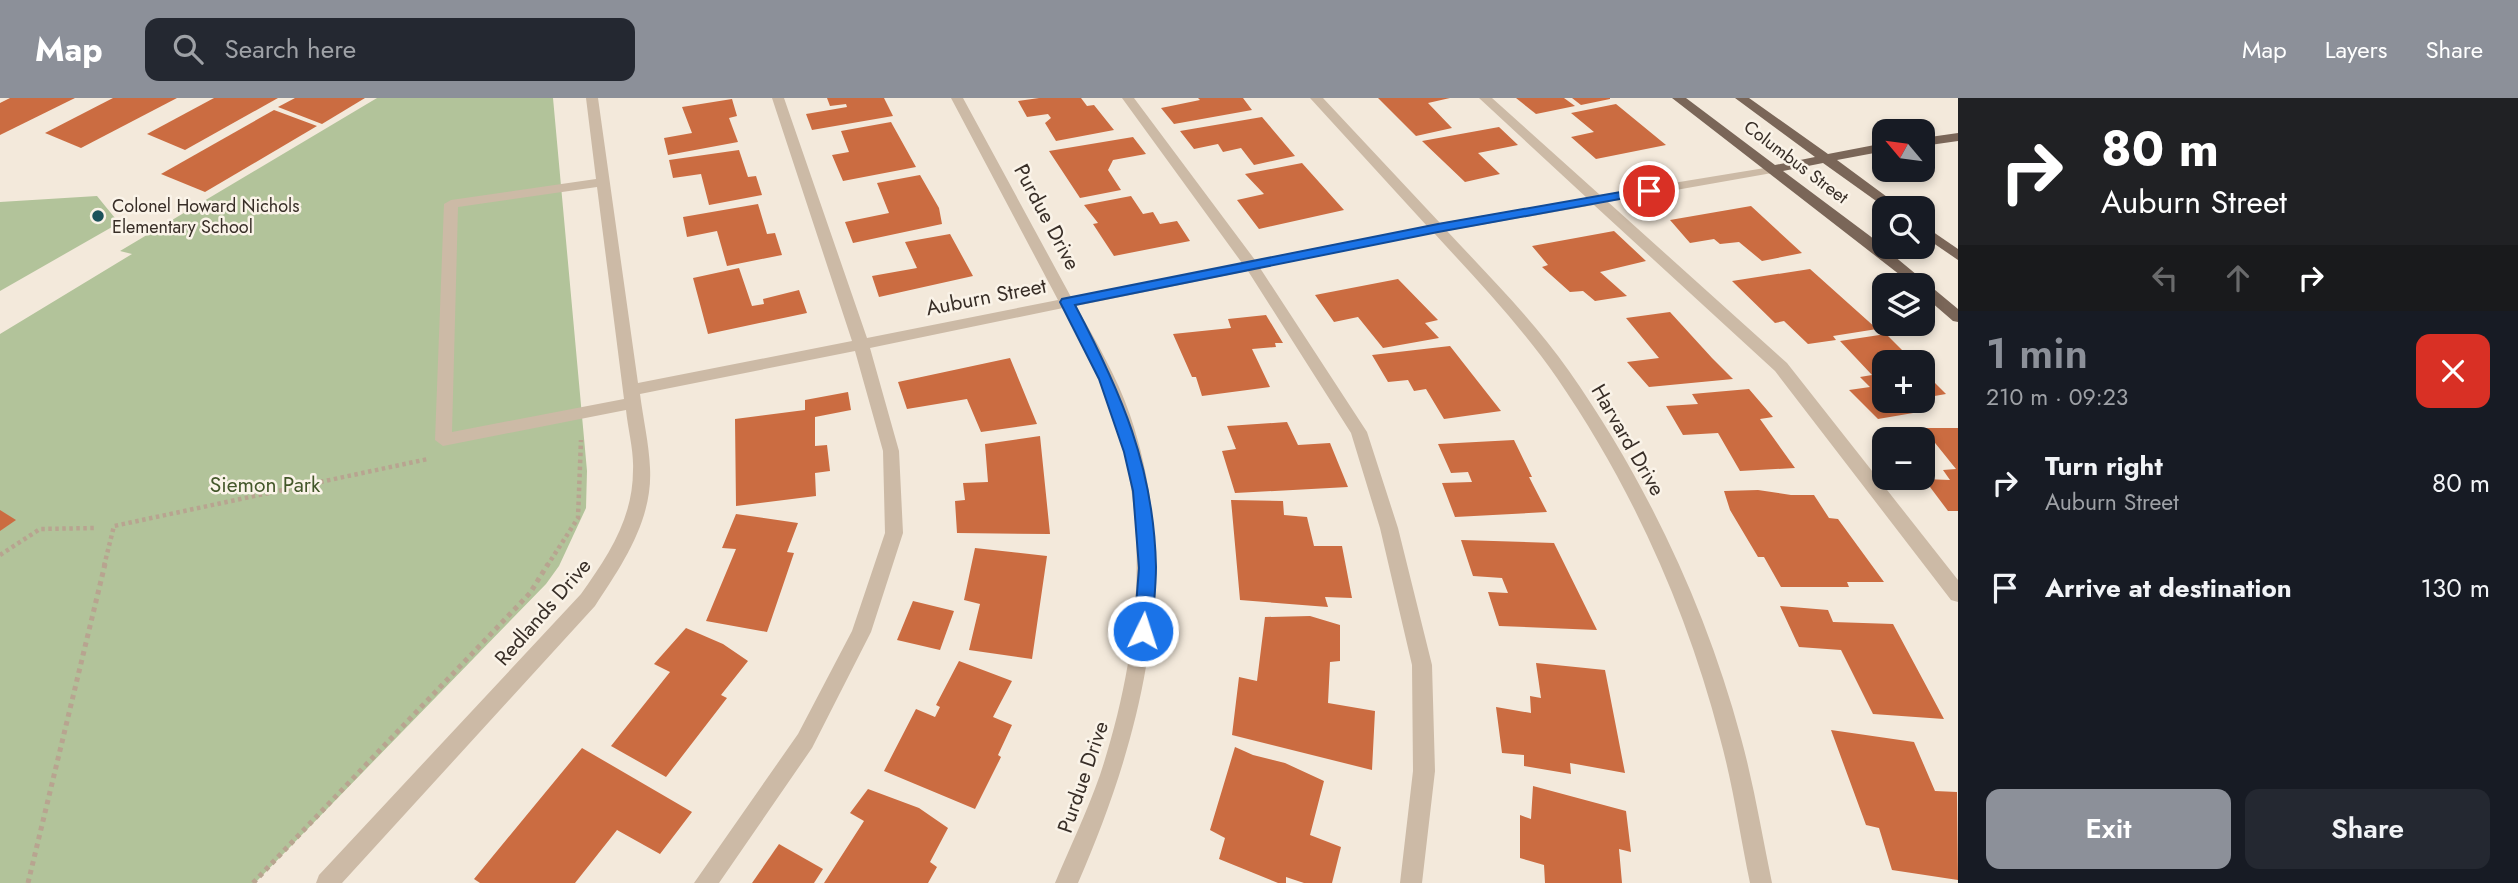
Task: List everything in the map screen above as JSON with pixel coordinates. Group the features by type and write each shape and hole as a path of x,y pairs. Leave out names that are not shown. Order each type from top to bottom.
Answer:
{"main road":[{"name":"Columbus Street","path":"1678,98 1905,273"},
{"name":"Columbus Street","path":"1741,98 1878,196"},
{"path":"1936,140 1958,137"},
{"name":"Auburn Street","path":"1772,169 1872,150"},
{"path":"1935,238 1958,256"},
{"name":"Columbus Street","path":"1935,297 1958,317"}],"street":[{"name":"Redlands Drive","path":"327,883 589,600 618,556 636,514 642,470 592,98"},
{"path":"705,883 805,741 861,632 894,533 891,451 861,344 778,98"},
{"name":"Purdue Drive","path":"957,98 1107,379 1127,432 1140,491 1147,568 1141,653 1121,747 1090,834 1066,883"},
{"path":"1128,98 1251,265 1359,432 1389,528 1422,665 1424,771 1411,883"},
{"name":"Harvard Drive","path":"1316,98 1511,308 1562,373 1610,447 1655,531 1696,628 1731,738 1760,883"},
{"path":"1485,98 1781,367 1958,594"},
{"name":"Auburn Street","path":"604,182 451,204 443,440 861,344 1438,228 1772,169"}],"path":[{"path":"253,883 530,593 578,518 581,427"},
{"path":"28,883 114,526 440,457"},
{"path":"0,555 40,529 96,528"}],"green space":[{"name":"Siemon Park","path":"377,98 553,98 587,471 586,508 559,566 546,584 255,883 0,883 0,334 132,254 120,251"},
{"path":"97,196 119,223 0,291 0,202"}],"building":[{"path":"10,98 75,98 0,135 0,103"},
{"path":"113,98 177,98 81,148 45,133"},
{"path":"214,98 278,98 185,150 147,134"},
{"path":"295,98 365,98 322,124 278,107"},
{"path":"827,98 884,98 893,116 812,130 806,114 847,107 846,104 830,106"},
{"path":"1081,98 1087,106 1094,105 1114,130 1056,141 1045,123 1051,118 1048,114 1027,117 1018,101"},
{"path":"1198,98 1243,98 1252,110 1174,124 1161,108 1200,100"},
{"path":"1378,98 1450,98 1428,103 1452,128 1416,136"},
{"path":"1516,98 1564,98 1575,106 1536,114"},
{"path":"1572,98 1610,98 1610,99 1581,105"},
{"path":"732,99 737,116 729,118 738,142 668,155 664,138 692,133 682,107"},
{"path":"1616,104 1666,145 1596,159 1571,137 1594,132 1571,113"},
{"path":"274,110 317,126 205,192 161,174"},
{"path":"1262,117 1295,156 1254,165 1241,148 1223,152 1218,144 1194,149 1180,131"},
{"path":"891,122 916,167 843,181 832,155 849,152 841,131"},
{"path":"1499,127 1518,145 1478,153 1500,174 1465,182 1422,141"},
{"path":"1133,137 1146,154 1113,160 1108,170 1121,190 1080,198 1049,151"},
{"path":"739,150 748,177 756,176 762,195 709,205 701,174 673,178 669,160"},
{"path":"1302,163 1344,210 1259,229 1237,200 1264,194 1245,174"},
{"path":"920,175 939,208 942,224 853,243 845,222 889,213 877,183"},
{"path":"1131,196 1143,214 1153,212 1160,224 1177,221 1190,241 1114,256 1093,224 1098,223 1084,205"},
{"path":"758,204 767,234 775,233 782,255 727,266 717,231 687,237 683,217"},
{"path":"1751,206 1802,253 1762,261 1739,242 1720,244 1714,239 1690,243 1670,220"},
{"path":"1614,231 1646,261 1600,272 1627,296 1595,301 1583,291 1570,292 1542,267 1548,265 1532,246"},
{"path":"950,234 973,276 879,297 872,276 917,268 905,242"},
{"path":"739,268 752,306 764,304 763,299 799,290 807,313 708,334 693,278"},
{"path":"1810,269 1872,325 1872,330 1833,336 1836,340 1808,344 1784,321 1775,323 1732,281"},
{"path":"1398,279 1438,320 1425,323 1439,338 1383,348 1358,317 1334,322 1315,295"},
{"path":"1670,312 1733,379 1649,387 1627,362 1659,358 1626,318"},
{"path":"1266,315 1283,343 1275,343 1276,347 1252,349 1270,387 1202,396 1196,377 1192,377 1173,334 1231,328 1228,319"},
{"path":"1888,336 1902,350 1872,350 1872,375 1840,341"},
{"path":"1450,346 1501,411 1444,419 1426,389 1414,391 1408,380 1388,382 1372,355"},
{"path":"1010,358 1037,424 981,432 967,399 907,409 898,382"},
{"path":"1872,375 1872,413 1849,390 1870,387 1860,377"},
{"path":"1935,383 1946,394 1935,396"},
{"path":"1749,389 1773,417 1760,419 1795,468 1740,471 1718,433 1683,435 1666,406 1698,404 1692,394"},
{"path":"848,392 851,410 815,417 815,446 827,445 830,471 815,473 816,496 736,506 735,419 805,410 805,400"},
{"path":"1872,413 1913,413 1878,419"},
{"path":"1287,422 1298,445 1330,443 1348,487 1235,493 1222,451 1236,449 1227,426"},
{"path":"1935,428 1958,428 1958,511 1948,511 1932,490 1935,490 1935,479 1950,480 1943,470 1956,469 1935,443"},
{"path":"1040,436 1050,534 957,533 955,501 965,500 963,483 988,482 985,444"},
{"path":"1514,440 1547,512 1455,517 1442,483 1472,482 1468,472 1451,473 1438,444"},
{"path":"1758,490 1814,495 1829,518 1838,519 1884,582 1847,582 1849,587 1781,587 1764,557 1758,557 1730,510 1724,491"},
{"path":"1231,500 1283,501 1284,515 1307,517 1314,546 1342,546 1352,598 1325,597 1328,607 1240,600"},
{"path":"0,510 16,520 0,531"},
{"path":"736,514 798,523 787,552 794,553 767,632 706,621 736,549 722,548"},
{"path":"1461,540 1554,543 1597,630 1499,626 1488,592 1508,593 1502,578 1473,576"},
{"path":"975,548 1047,556 1032,659 969,650 980,604 964,600"},
{"path":"913,601 954,611 940,650 897,640"},
{"path":"1780,606 1828,610 1833,622 1893,624 1944,719 1873,714 1841,650 1799,647"},
{"path":"1310,616 1340,625 1340,661 1330,662 1328,703 1375,711 1372,770 1232,735 1239,677 1257,681 1265,617"},
{"path":"686,628 723,644 748,661 721,695 727,698 666,777 611,746 670,672 654,664"},
{"path":"959,661 1012,681 993,717 1012,725 998,755 1001,757 975,809 884,771 916,709 935,717 940,707 936,705"},
{"path":"1536,663 1605,670 1625,773 1570,763 1571,774 1524,766 1524,755 1502,753 1496,707 1531,713 1530,696 1541,698"},
{"path":"1831,730 1914,742 1935,791 1957,792 1958,880 1892,870 1879,828 1866,825"},
{"path":"1235,747 1253,755 1285,763 1324,781 1310,835 1341,847 1332,883 1304,883 1286,877 1286,883 1278,883 1219,859 1225,838 1210,830"},
{"path":"582,748 692,812 660,854 617,830 575,883 480,883 474,879"},
{"path":"1533,786 1626,811 1631,852 1619,849 1622,883 1545,883 1544,865 1520,858 1520,815 1531,819"},
{"path":"868,789 919,808 948,828 930,862 937,867 928,883 824,883 864,821 850,813"},
{"path":"779,844 823,869 814,883 752,883"}],"place":[{"name":"Colonel Howard Nichols Elementary School","path":"98,216"}],"route":[{"path":"1143,631 1147,568 1140,491 1132,452 1107,379 1067,302 1438,228 1649,191"}]}
